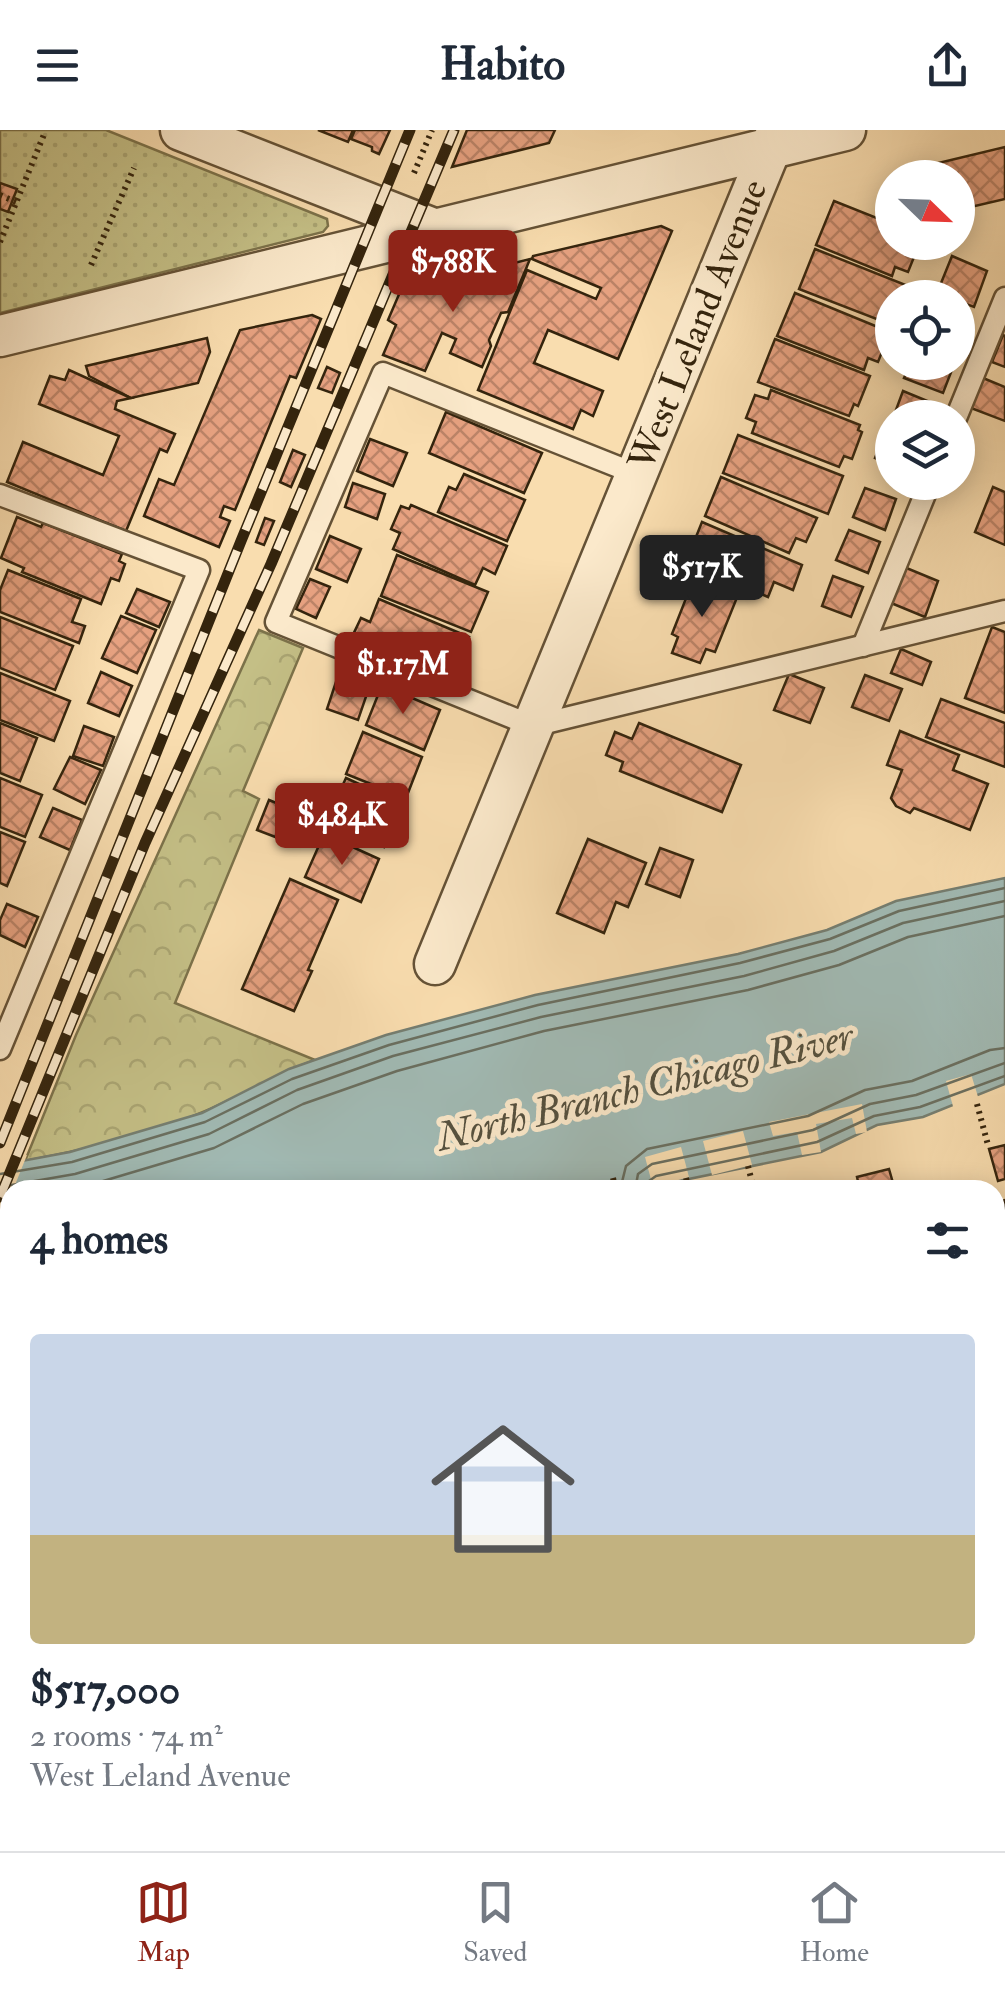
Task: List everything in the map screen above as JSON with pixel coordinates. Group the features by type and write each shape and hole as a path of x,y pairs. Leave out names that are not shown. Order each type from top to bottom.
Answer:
{"street":[{"path":"181,130 436,230"},
{"path":"5,346 774,139 845,130"},
{"name":"West Leland Avenue","path":"435,964 774,139"}],"lane":[{"path":"963,400 1005,298"},
{"path":"636,474 383,373 276,622 533,726 1005,611"},
{"path":"0,495 199,570 7,1011 0,1049"},
{"path":"863,646 923,500"}],"path":[{"path":"414,173 432,130"},
{"path":"0,242 45,132"},
{"path":"92,265 134,168"},
{"path":"0,196 16,202"},
{"path":"976,1104 988,1146"},
{"path":"748,1166 752,1180"}],"green space":[{"path":"0,130 106,130 327,219 328,226 323,232 0,313"},
{"path":"259,630 303,648 243,791 259,799 175,1003 315,1060 161,1128 25,1161 76,1035"}],"water":[{"name":"North Branch Chicago River","path":"1005,878 1005,1084 923,1117 877,1125 821,1152 684,1180 0,1180 0,1165 70,1152 202,1113 289,1069 386,1035 535,995 738,954 827,930 896,901"}],"pier":[{"path":"971,1074 979,1100 954,1110 946,1081"},
{"path":"862,1104 867,1132 856,1134 852,1118 816,1124 821,1152 802,1155 797,1132 773,1136 769,1122"},
{"path":"743,1131 752,1165 712,1175 703,1141"},
{"path":"681,1147 689,1177 651,1180 645,1157"},
{"path":"27,1155 17,1180 0,1180 0,1160"}],"building":[{"path":"318,130 353,130 348,142"},
{"path":"355,130 390,130 379,154 351,139"},
{"path":"467,130 555,130 549,143 452,167"},
{"path":"1005,147 1005,199 975,206 975,160 951,160"},
{"path":"0,183 17,189 8,212 0,209"},
{"path":"834,201 875,217 875,260 913,260 908,272 895,267 892,276 816,245"},
{"path":"661,226 672,231 618,359 548,330 534,363 603,391 593,416 581,410 573,429 478,390 527,270 596,299 601,288 532,259 533,256"},
{"path":"815,249 893,280 875,280 875,318 799,289"},
{"path":"530,259 508,312 501,313 489,340 491,346 482,367 450,353 456,339 442,333 425,371 383,355 396,325 388,320 400,292"},
{"path":"950,260 961,260 987,271 975,304 975,280 942,280"},
{"path":"795,293 875,326 875,361 868,358 864,370 777,336"},
{"path":"312,315 321,319 296,378 290,376 235,510 224,506 220,517 230,521 219,547 144,516 159,479 174,485 240,330"},
{"path":"1005,336 1005,367 992,362"},
{"path":"207,338 210,352 198,383 131,398 89,376 86,366"},
{"path":"775,339 870,376 858,406 854,404 849,416 758,382"},
{"path":"327,367 340,373 332,393 318,388"},
{"path":"69,370 131,398 117,401 115,409 175,434 167,452 160,449 126,531 7,482 23,442 103,475 119,436 39,404 50,376 65,380"},
{"path":"983,378 1005,387 1005,421 975,410 974,400"},
{"path":"909,380 948,380 943,393"},
{"path":"771,390 860,425 858,430 862,432 852,459 844,456 839,467 752,433 756,422 746,418 755,395 768,399"},
{"path":"903,391 925,400 900,400"},
{"path":"446,412 542,453 524,493 429,453"},
{"path":"738,435 843,476 828,514 723,473"},
{"path":"370,439 407,453 393,486 357,471"},
{"path":"293,450 305,455 291,487 280,482"},
{"path":"464,474 525,500 507,541 438,512 449,487 456,490"},
{"path":"721,477 817,518 806,542 796,538 789,553 705,516"},
{"path":"353,483 385,494 377,519 345,507"},
{"path":"993,487 1005,492 1005,545 975,532"},
{"path":"865,488 875,492 875,500 896,500 885,530 853,517"},
{"path":"411,505 507,546 495,574 483,568 475,585 393,549 400,533 391,529 401,506 409,509"},
{"path":"17,517 122,554 119,561 125,564 119,581 111,578 101,604 22,572 24,568 1,558"},
{"path":"265,518 274,521 264,545 256,542"},
{"path":"702,522 802,565 793,590 774,582 768,597 686,562"},
{"path":"849,530 880,542 868,573 836,560"},
{"path":"330,536 361,549 347,582 316,569"},
{"path":"397,555 488,592 471,632 381,596"},
{"path":"904,567 938,581 925,617 891,603"},
{"path":"8,570 81,599 72,622 85,626 79,643 0,612 0,590"},
{"path":"833,576 863,587 851,617 822,606"},
{"path":"694,578 738,595 715,652 706,649 700,663 672,653 678,637 672,634"},
{"path":"310,579 330,587 316,618 296,609"},
{"path":"137,589 170,602 159,627 126,613"},
{"path":"379,599 469,637 448,685 359,647 360,643 351,639 361,618 370,622"},
{"path":"121,616 156,630 137,673 102,658"},
{"path":"0,617 73,646 55,690 0,668"},
{"path":"992,627 1005,632 1005,713 965,698"},
{"path":"901,649 931,662 922,685 891,673"},
{"path":"101,672 132,686 119,716 88,703"},
{"path":"0,673 70,701 54,741 0,720"},
{"path":"339,673 370,685 358,720 327,709"},
{"path":"789,674 824,688 810,723 774,710"},
{"path":"865,675 902,689 889,721 852,707"},
{"path":"382,685 440,710 424,750 366,725"},
{"path":"941,699 1005,723 1005,767 926,737"},
{"path":"0,723 37,738 20,781 0,773"},
{"path":"639,723 741,765 722,812 620,771 623,762 606,755 615,732 632,739"},
{"path":"84,726 114,737 103,766 73,756"},
{"path":"900,731 959,755 953,770 988,784 970,830 914,808 910,813 896,806 891,798 902,770 887,765"},
{"path":"363,732 422,757 406,798 346,774"},
{"path":"70,757 101,770 85,804 54,789"},
{"path":"0,778 42,795 25,837 0,827"},
{"path":"346,778 403,804 384,847 316,813 323,795 336,800"},
{"path":"269,800 296,811 286,841 257,830"},
{"path":"53,808 82,820 70,850 40,837"},
{"path":"0,832 25,842 7,886 0,883"},
{"path":"324,834 379,859 361,902 305,877"},
{"path":"588,839 646,863 628,907 616,902 604,933 557,913"},
{"path":"660,848 693,860 680,897 646,884"},
{"path":"290,879 338,900 294,1011 242,989"},
{"path":"7,904 38,917 25,947 0,935 0,920"},
{"path":"1005,1145 1005,1179 998,1180 989,1149"},
{"path":"889,1169 892,1180 858,1180 857,1177"}],"railway":[{"path":"0,1143 410,130"},
{"path":"7,1180 145,843 271,564 454,130"}]}
